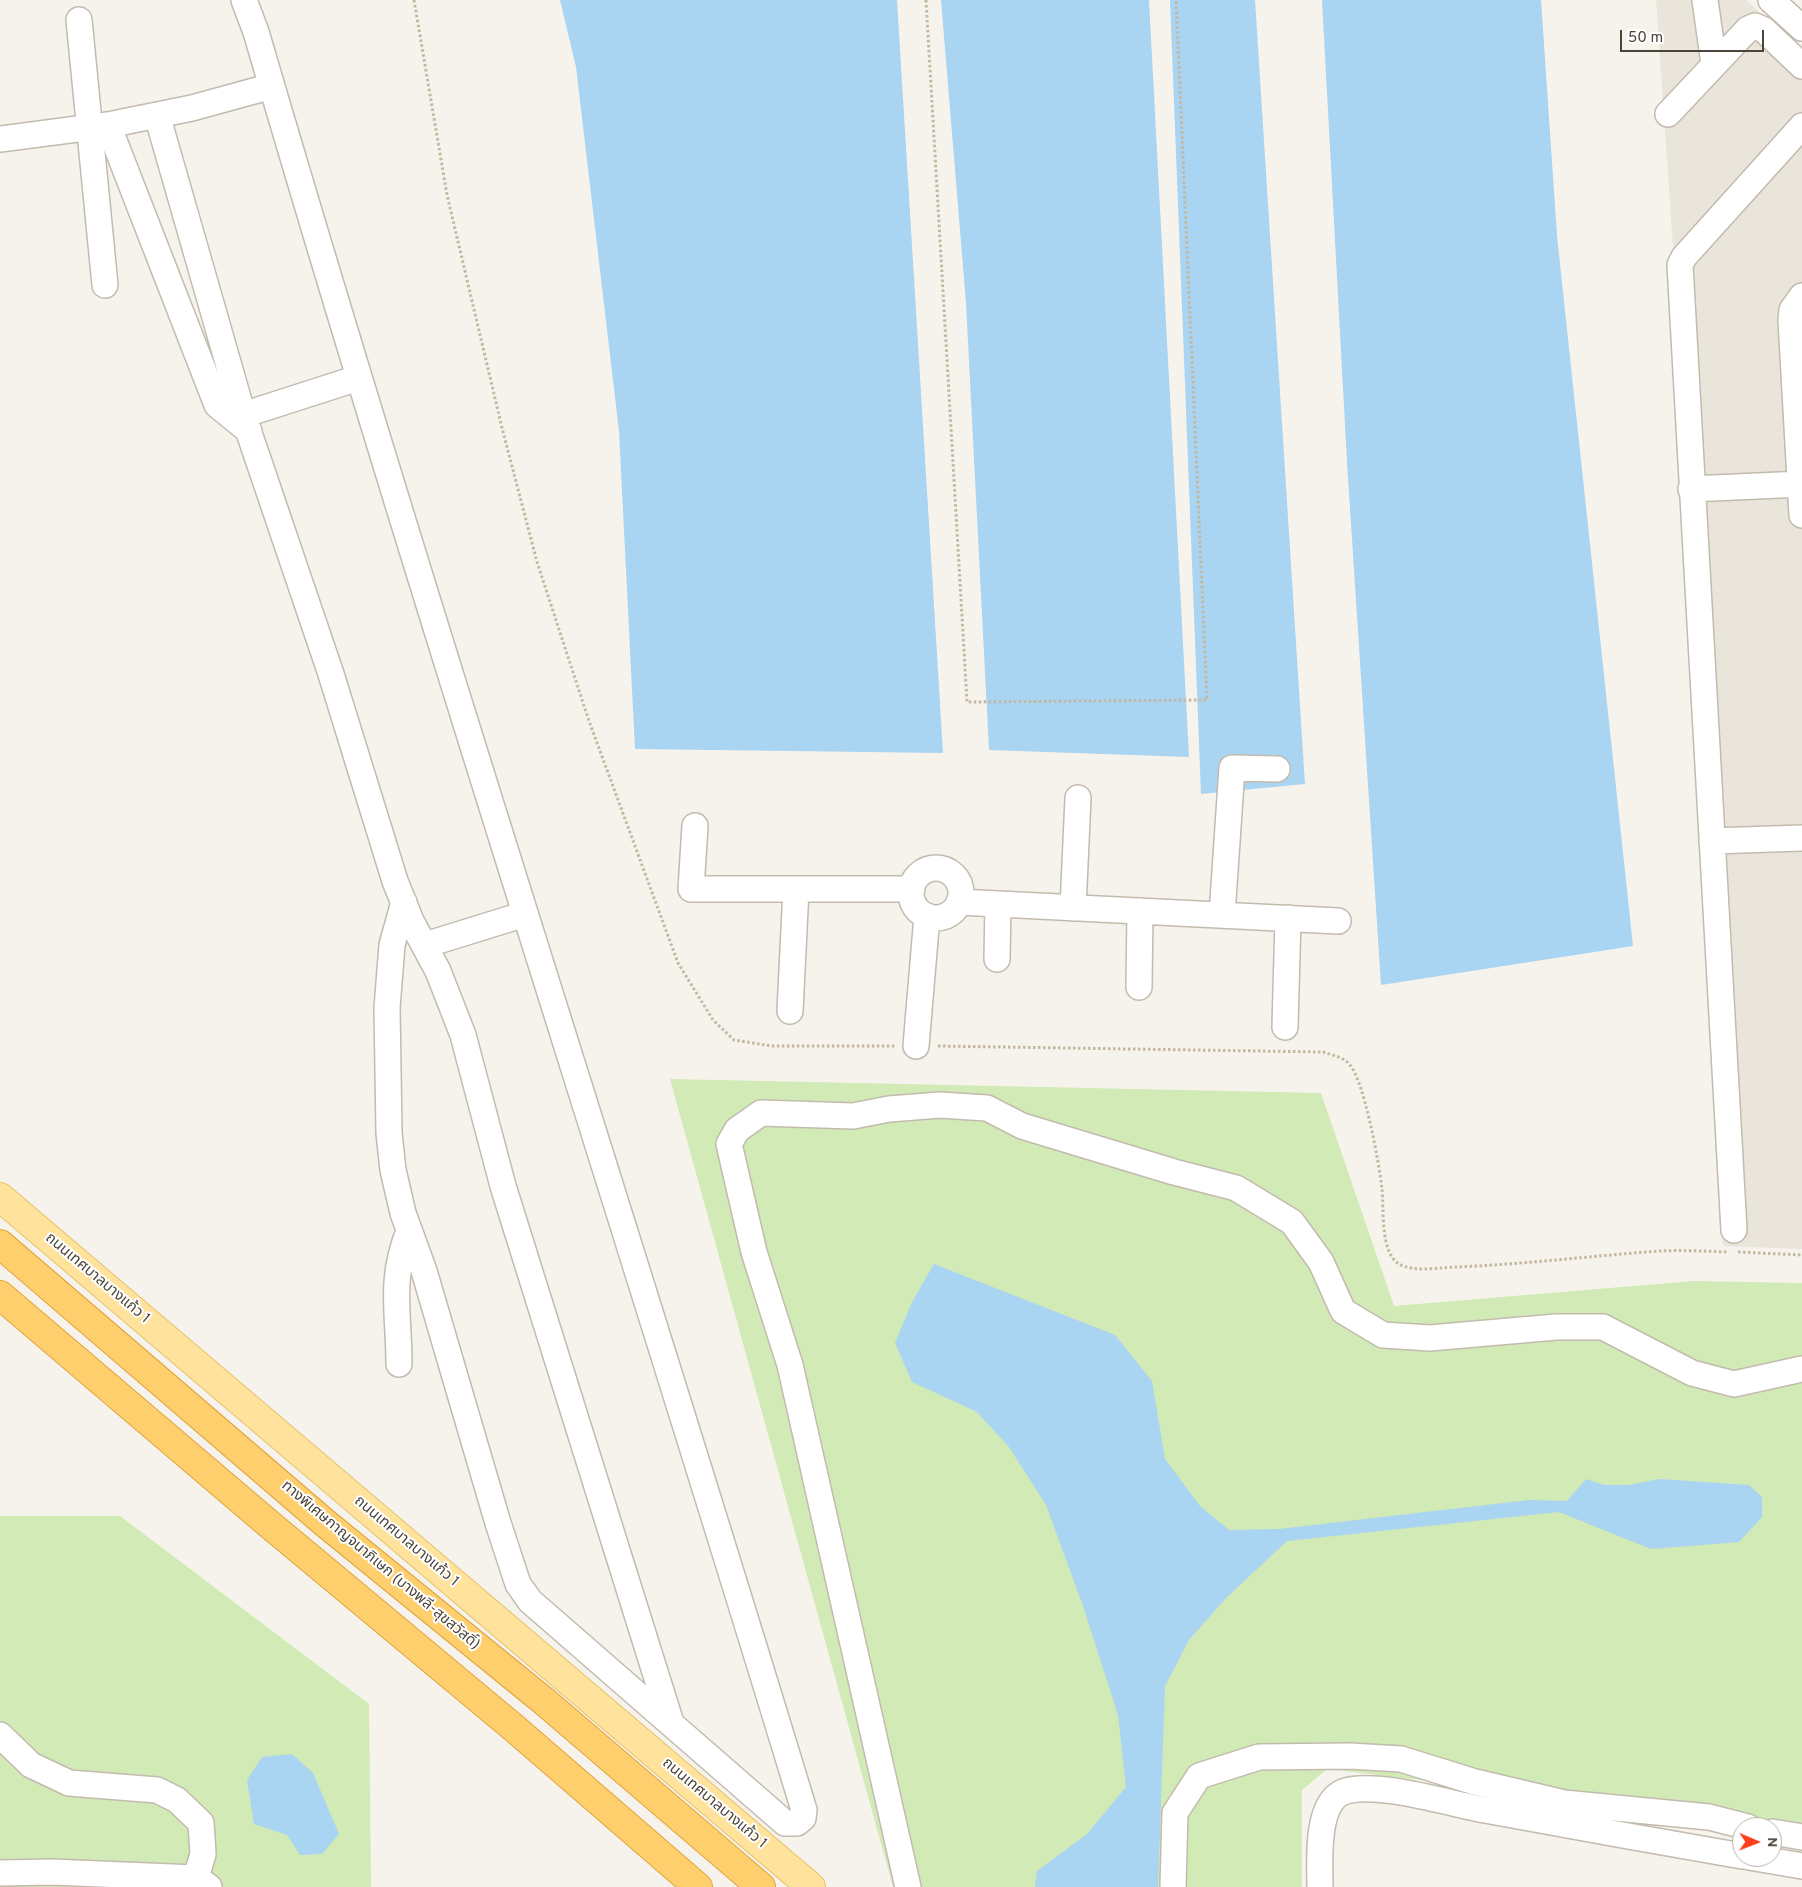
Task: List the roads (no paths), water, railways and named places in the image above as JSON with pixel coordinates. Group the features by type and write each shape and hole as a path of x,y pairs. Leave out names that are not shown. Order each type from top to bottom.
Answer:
{"highway":[{"name":"ทางพิเศษกาญจนาภิเษก (บางพลี-สุขสวัสดิ์)","path":"0,1244 325,1523 545,1702 761,1887"},
{"path":"0,1295 269,1524 514,1728 698,1887"}],"main road":[{"name":"ถนนเทศบาลบางแก้ว 1","path":"0,1197 811,1887"}],"street":[{"path":"244,0 256,32 358,378 719,1529 804,1810 803,1818 797,1823 785,1823 530,1601 518,1584 498,1523 424,1271 409,1231 393,1170 389,1133 388,1008 392,945 404,902"},
{"path":"1705,0 1714,64"},
{"path":"1771,0 1802,28"},
{"path":"79,20 99,126 105,285"},
{"path":"1668,114 1748,29 1755,26 1764,30 1802,66"},
{"path":"0,138 99,126 157,115 272,86"},
{"path":"157,115 246,423 331,674 363,782 404,902 438,971 463,1035 506,1195 671,1723"},
{"path":"99,126 217,405 246,423"},
{"path":"1734,1230 1691,489 1680,265 1684,257 1802,126"},
{"path":"1802,296 1792,310 1791,320 1802,515"},
{"path":"246,423 358,378"},
{"path":"1691,489 1801,484"},
{"path":"1222,915 1232,768 1277,769"},
{"path":"1073,908 1078,798"},
{"path":"695,826 691,889 912,889"},
{"path":"1712,841 1802,838"},
{"path":"943,869 951,873 960,886 959,902 955,909 942,917 927,916 915,906 912,889 920,875 927,870 943,869"},
{"path":"790,1012 796,889"},
{"path":"959,902 1338,920"},
{"path":"997,959 998,904"},
{"path":"1139,987 1140,911"},
{"path":"425,945 525,914"},
{"path":"916,1046 927,916"},
{"path":"1286,1027 1288,918"},
{"path":"908,1887 790,1365 754,1252 729,1144 737,1130 761,1113 853,1116 889,1109 940,1106 987,1108 1022,1126 1174,1172 1236,1188 1292,1222 1321,1262 1343,1311 1384,1335 1430,1338 1556,1327 1603,1327 1692,1373 1734,1384 1802,1369"},
{"path":"399,1364 399,1327 395,1301 396,1275 400,1255 409,1231"},
{"path":"0,1735 31,1766 69,1783 157,1790 177,1800 201,1823 203,1854 202,1883 52,1872 0,1873"},
{"path":"1173,1887 1175,1813 1199,1776 1259,1757 1350,1756 1401,1759 1475,1782 1564,1803 1709,1817 1732,1823"},
{"path":"1320,1887 1320,1838 1323,1820 1330,1805 1342,1793 1360,1790 1409,1794 1481,1810 1732,1854"},
{"path":"1782,1834 1802,1837"},
{"path":"1782,1863 1802,1866"}],"water":[{"path":"560,0 897,0 943,753 635,749 619,431 576,67"},
{"path":"941,0 1149,0 1189,757 989,750 966,303"},
{"path":"1170,0 1255,0 1305,784 1201,794"},
{"path":"1322,0 1541,0 1557,236 1633,946 1381,985 1347,462"},
{"path":"934,1264 1115,1335 1152,1381 1165,1459 1200,1506 1229,1530 1279,1529 1529,1500 1567,1501 1586,1479 1604,1485 1629,1485 1659,1479 1749,1485 1762,1497 1762,1517 1739,1542 1651,1549 1559,1512 1287,1541 1226,1598 1189,1640 1165,1686 1158,1887 1035,1887 1037,1871 1087,1834 1126,1787 1118,1715 1083,1606 1046,1505 1009,1447 977,1412 912,1382 895,1343 912,1302"},
{"path":"292,1754 313,1773 339,1834 322,1854 300,1855 287,1835 254,1824 247,1780 262,1757"}]}
